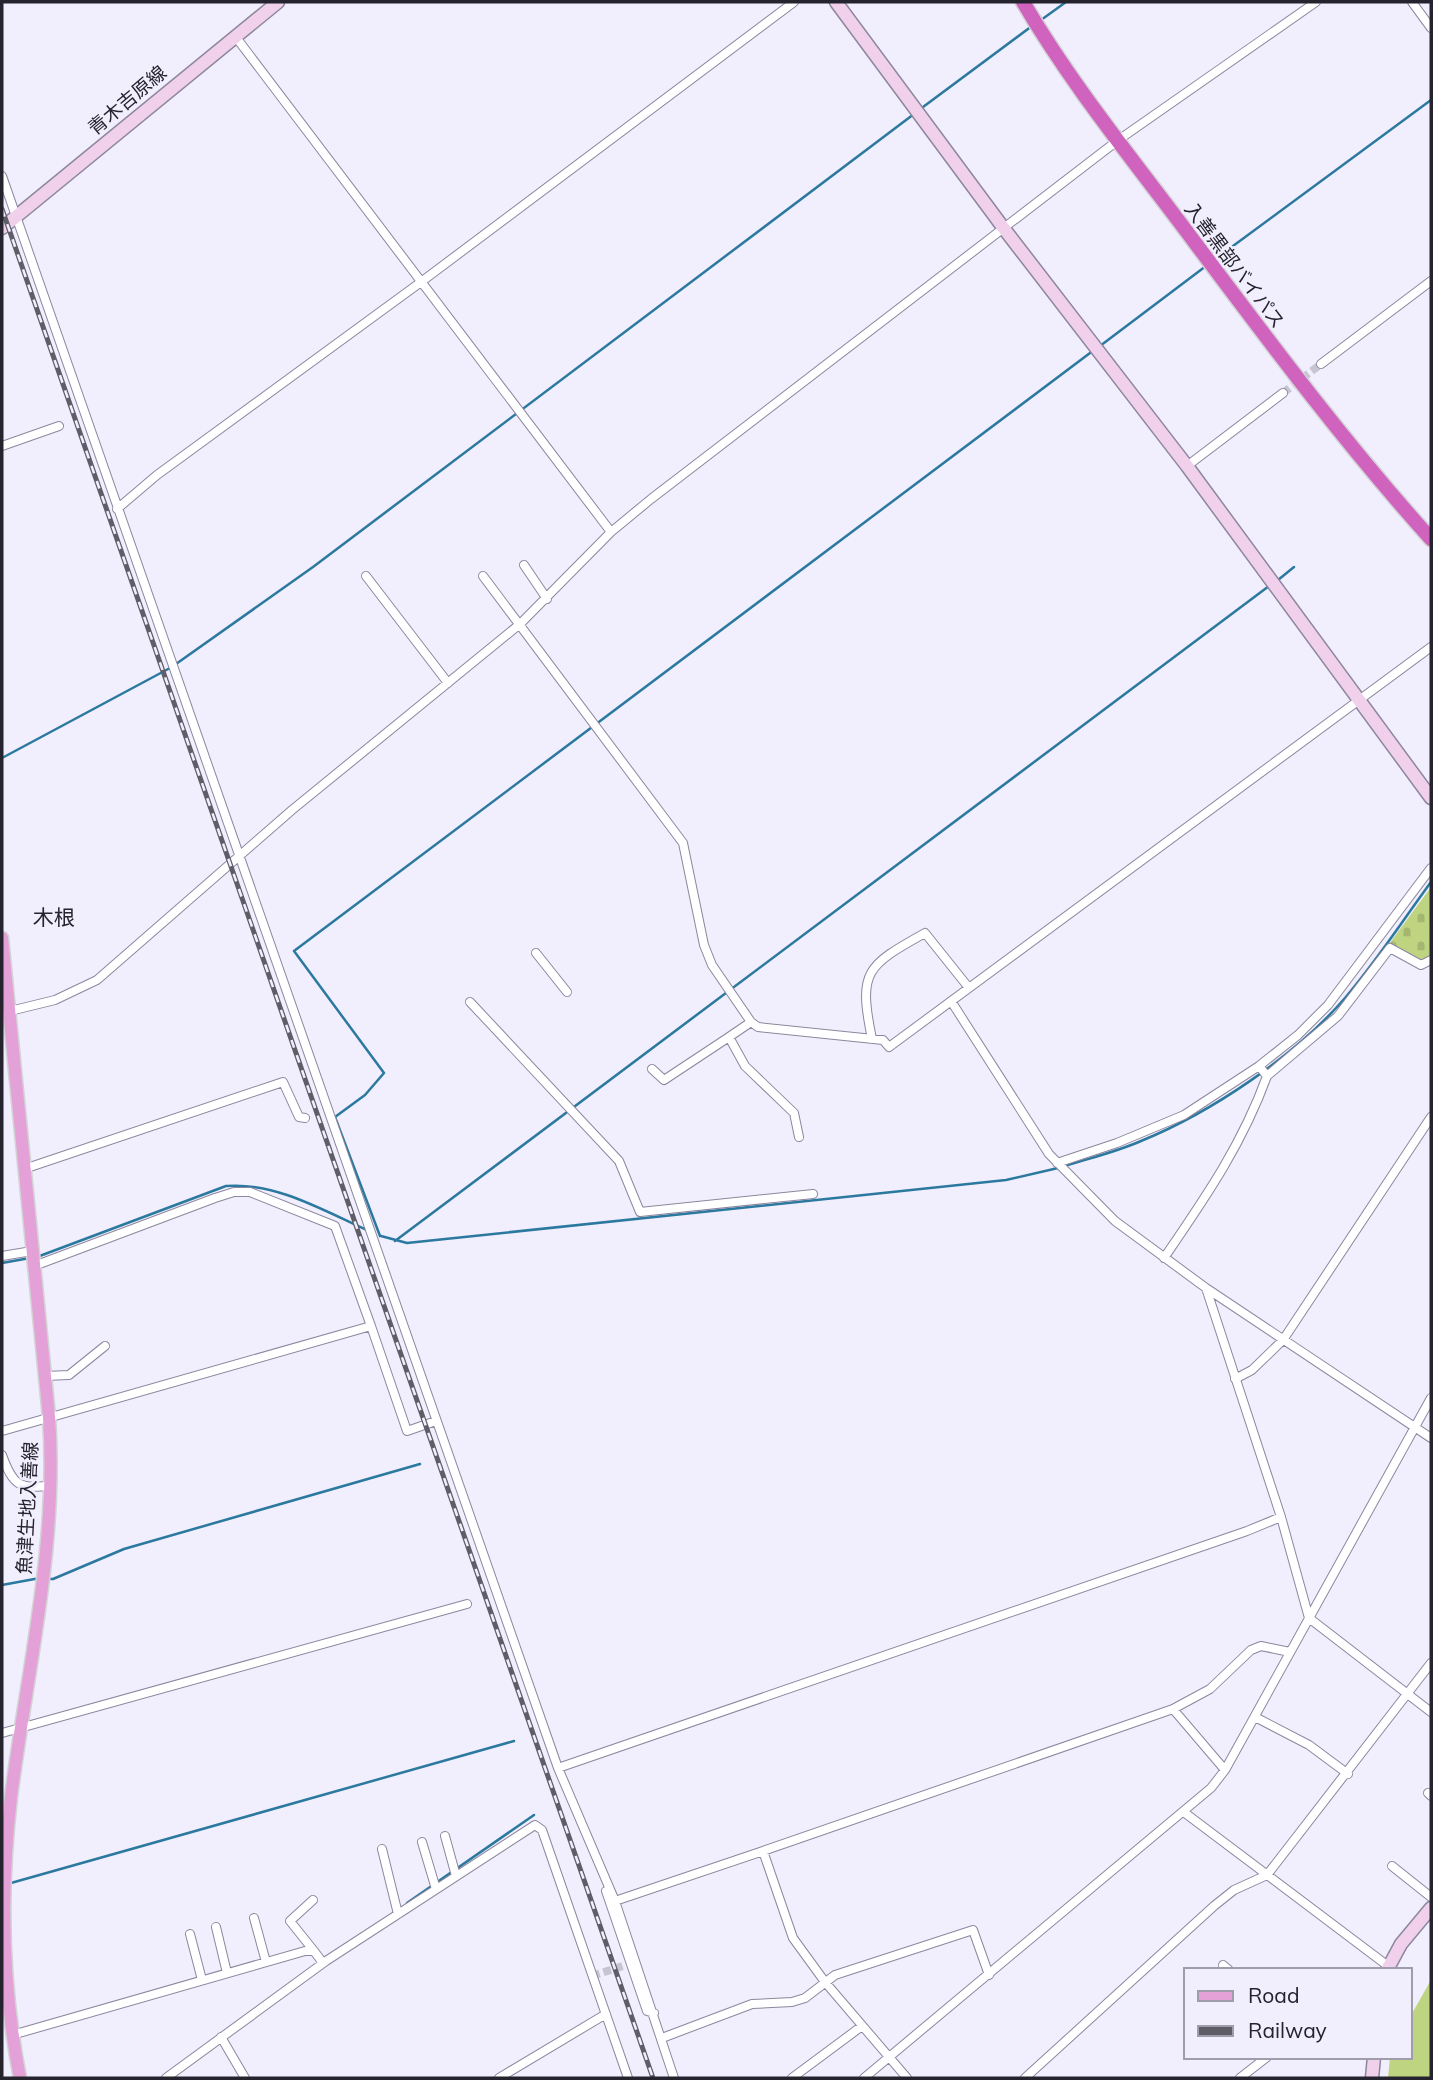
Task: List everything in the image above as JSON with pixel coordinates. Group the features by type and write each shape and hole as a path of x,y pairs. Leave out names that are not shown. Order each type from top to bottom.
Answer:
{"highway":[{"name":"入善黒部バイパス","path":"1023,2 1117,142 1288,369 1356,455 1431,540"}],"main road":[{"name":"魚津生地入善線","path":"2,939 49,1416 52,1485 44,1579 11,1798 5,1886 8,2030 20,2078"}],"street":[{"name":"青木吉原線","path":"2,228 278,2"},
{"path":"117,509 157,475 421,282 794,2"},
{"path":"836,2 1187,466 1431,798"},
{"path":"7,1006 55,1000 96,979 237,857 520,624 611,532 1117,142 1316,2"},
{"path":"1412,2 1431,28"},
{"path":"235,36 611,532"},
{"path":"2,176 237,857 369,1221 558,1768 615,1900 674,2078"},
{"path":"1321,364 1431,281"},
{"path":"1187,466 1283,393"},
{"path":"2,446 59,426"},
{"path":"524,565 547,598"},
{"path":"366,576 448,682"},
{"path":"483,576 683,844 704,945 712,965 751,1022 758,1027 872,1039 883,1041 889,1047 1357,699 1431,647"},
{"path":"1057,1163 1116,1143 1184,1115 1259,1066 1298,1035 1328,1005 1431,868"},
{"path":"872,1039 865,1006 866,985 873,965 925,933 969,988"},
{"path":"1164,1258 1224,1171 1244,1133 1267,1076 1338,1016 1390,948 1414,963 1421,965 1431,960"},
{"path":"536,953 567,992"},
{"path":"951,1001 1057,1163 1115,1222 1206,1288 1431,1438"},
{"path":"470,1002 619,1161 640,1212 813,1194"},
{"path":"652,1069 664,1080 751,1022"},
{"path":"729,1037 745,1066 794,1113 799,1137"},
{"path":"1259,1066 1267,1076"},
{"path":"24,1169 283,1082 299,1117 305,1118"},
{"path":"1235,1379 1252,1370 1283,1340 1431,1117"},
{"path":"34,1266 215,1198 234,1192 250,1192 335,1226 407,1431 436,1420"},
{"path":"2,1256 32,1251"},
{"path":"1206,1288 1281,1517 1309,1618 1431,1712"},
{"path":"2,1431 293,1351 371,1326"},
{"path":"45,1376 69,1374 105,1346"},
{"path":"864,2078 1185,1813 1225,1770 1431,1398"},
{"path":"2,1455 11,1476 18,1484 29,1489 52,1485"},
{"path":"558,1768 1281,1517"},
{"path":"2,1733 467,1604"},
{"path":"615,1900 1172,1709 1210,1689 1251,1650 1261,1646 1290,1652"},
{"path":"1025,2078 1214,1906 1234,1890 1267,1875 1431,1663"},
{"path":"1172,1709 1225,1770"},
{"path":"1255,1717 1309,1745 1348,1773"},
{"path":"1185,1813 1387,1968 1401,1944 1431,1908"},
{"path":"166,2078 323,1963 535,1825 542,1830 628,2078"},
{"path":"445,1836 456,1876"},
{"path":"422,1842 436,1889"},
{"path":"382,1849 398,1914"},
{"path":"763,1851 793,1938 825,1982 906,2078"},
{"path":"1392,1866 1431,1897"},
{"path":"604,1873 603,1881 628,1965 647,2011 654,2013"},
{"path":"313,1900 290,1921 323,1963"},
{"path":"254,1918 266,1962"},
{"path":"216,1927 228,1973"},
{"path":"662,2038 752,2004 792,2002 804,1997 835,1975 973,1930 989,1975"},
{"path":"190,1934 202,1980"},
{"path":"8,2030 314,1951"},
{"path":"499,2078 606,2014"},
{"path":"797,2077 862,2026"},
{"path":"221,2037 245,2078"},
{"path":"1240,2078 1264,2059"},
{"path":"1373,2078 1374,2059"}],"green space":[{"path":"1431,887 1431,956 1420,962 1389,944"},
{"path":"1431,1980 1431,2078 1388,2078 1390,2059 1412,2059 1412,2013"}],"waterway":[{"path":"1041,20 1066,2"},
{"path":"919,110 1032,26"},
{"path":"1214,260 1431,100"},
{"path":"176,664 313,567 914,114"},
{"path":"1100,346 1206,266"},
{"path":"380,1236 335,1117 365,1095 384,1073 294,951 1094,350"},
{"path":"1278,580 1294,567"},
{"path":"395,1241 1269,586"},
{"path":"2,758 170,668"},
{"path":"1065,1166 1122,1148 1168,1129 1224,1098 1277,1061 1325,1020 1345,998 1431,882"},
{"path":"381,1236 407,1243 1006,1180 1058,1168"},
{"path":"37,1257 226,1186 245,1186 281,1193 369,1231"},
{"path":"2,1263 30,1258"},
{"path":"46,1579 53,1579 124,1549 420,1464"},
{"path":"2,1585 40,1578"},
{"path":"11,1883 514,1741"},
{"path":"407,1903 534,1815"}],"tunnel":[{"path":"1283,393 1321,364"},
{"path":"592,1976 626,1965"}],"railway":[{"path":"2,209 653,2078"}],"district":[{"name":"木根","path":"54,917"}]}
